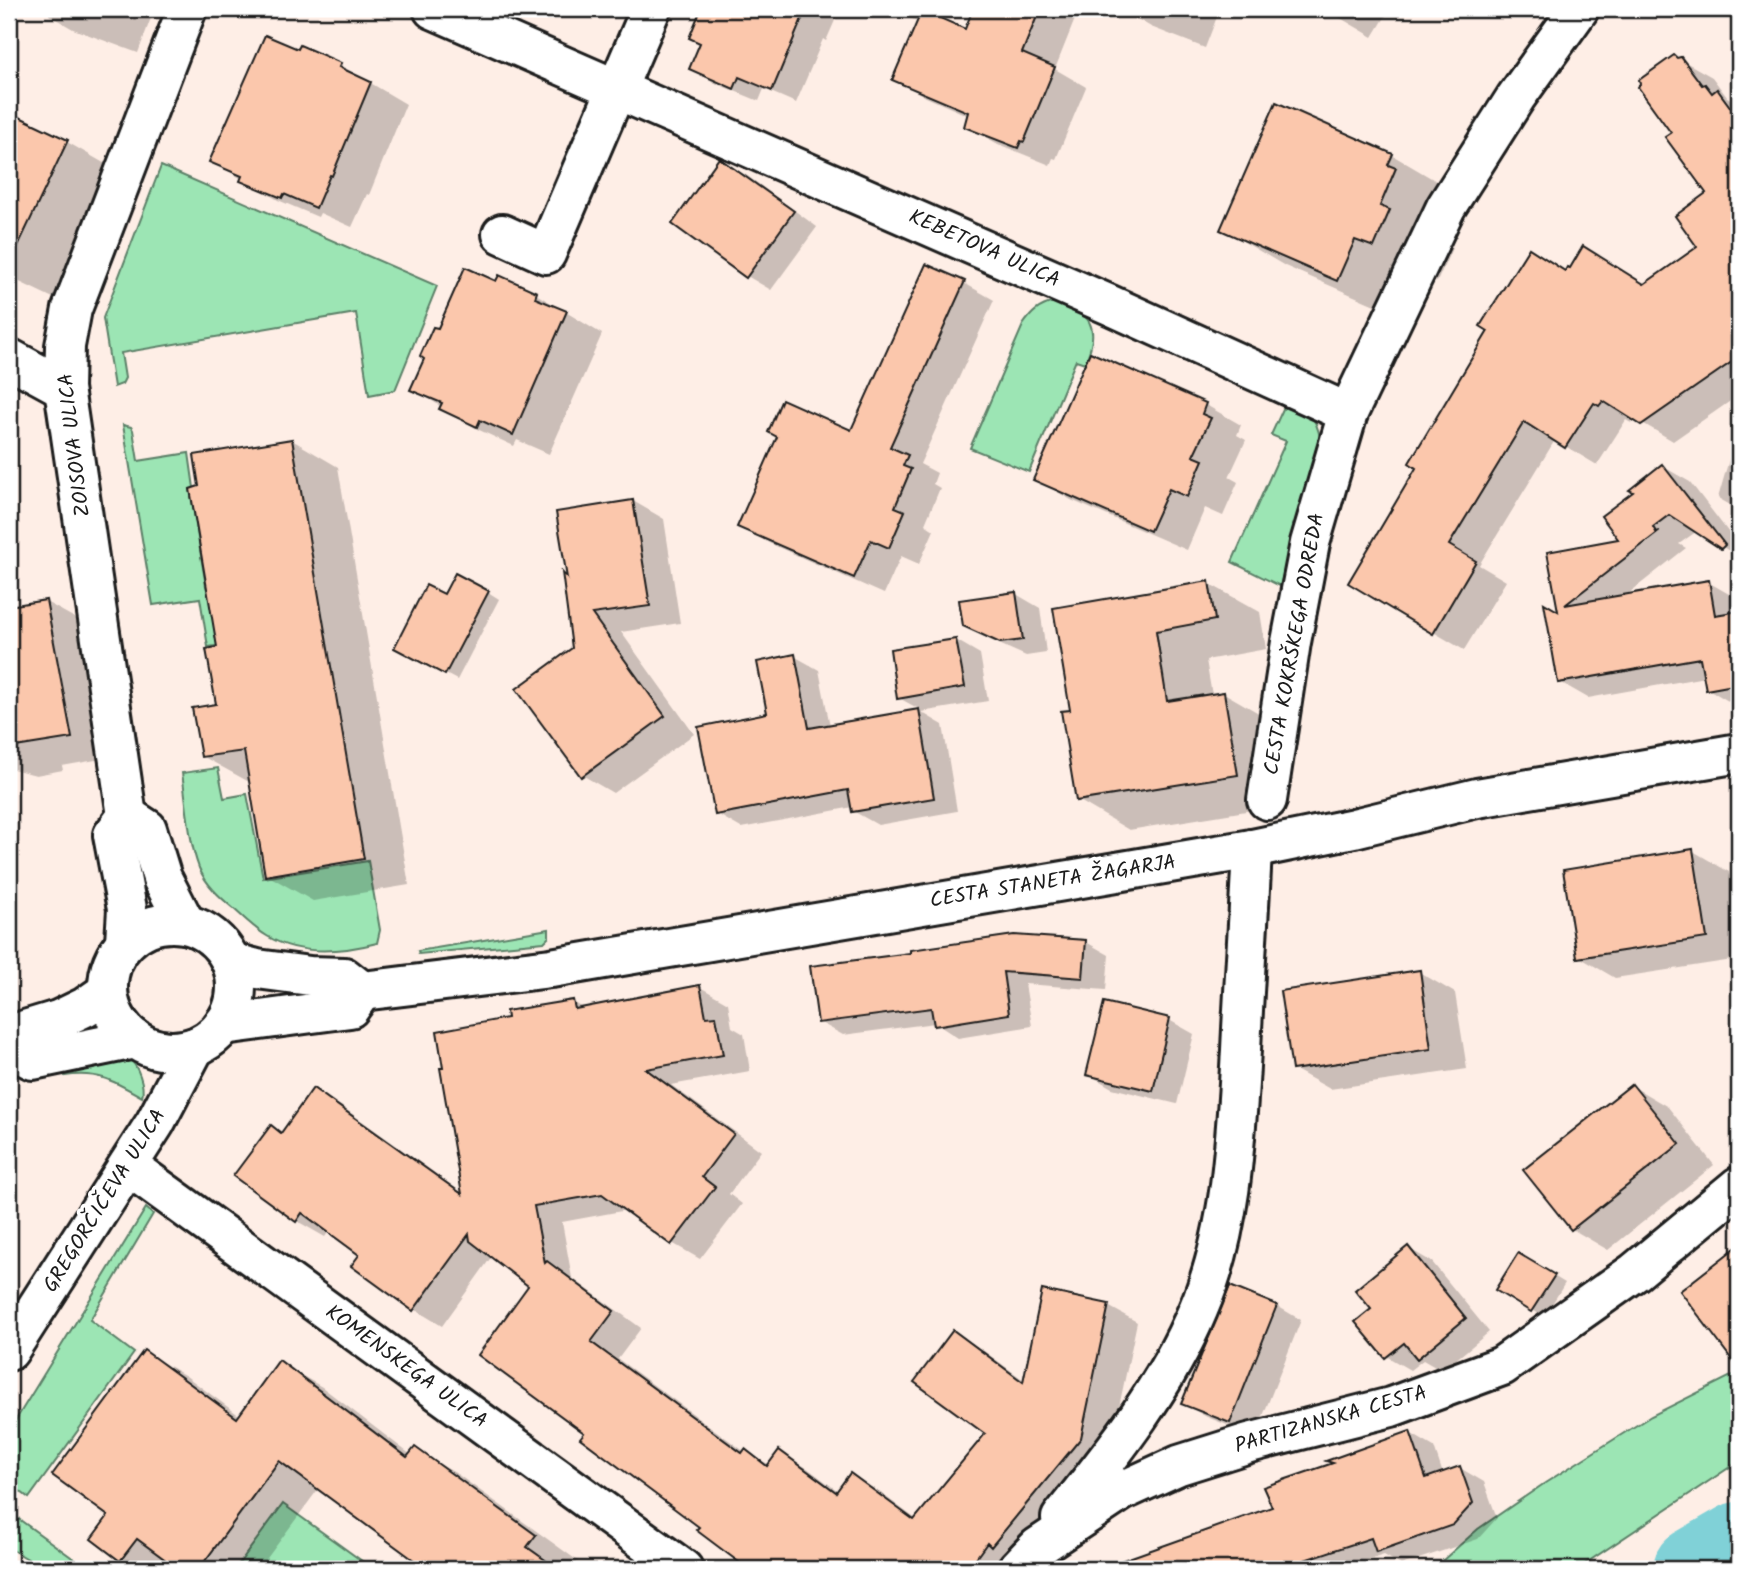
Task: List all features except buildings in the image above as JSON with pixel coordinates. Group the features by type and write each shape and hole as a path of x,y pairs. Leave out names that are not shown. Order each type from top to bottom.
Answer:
{"street":[{"name":"ZOISOVA ULICA","path":"125,942 127,909 113,835 127,816 64,388 65,346 72,309 187,9"},
{"name":"KEBETOVA ULICA","path":"433,9 1110,304 1348,413"},
{"path":"502,234 546,254 651,9"},
{"name":"CESTA KOKRŠKEGA ODREDA","path":"1267,800 1291,642 1310,543 1348,413 1446,207 1522,88 1579,9"},
{"path":"9,358 64,388"},
{"name":"CESTA STANETA ŽAGARJA","path":"209,1036 350,1008 362,992 551,968 1252,849 1354,828 1477,797 1739,753"},
{"path":"127,816 147,829 162,878 185,923"},
{"path":"1027,1558 1116,1450 1163,1378 1199,1310 1211,1272 1226,1204 1237,1108 1252,849"},
{"path":"161,923 185,923 202,930 219,943 231,961 236,982 234,1004 209,1036 175,1051 158,1049 135,1039 116,1019 108,1000 108,979 113,960 125,942 141,930 161,923"},
{"path":"231,961 257,969 310,976 344,977 362,992"},
{"path":"108,991 85,1007 58,1020 25,1030 9,1048 33,1060 135,1039"},
{"name":"GREGORČIČEVA ULICA","path":"9,1352 209,1036"},
{"name":"KOMENSKEGA ULICA","path":"128,1166 683,1569"},
{"name":"PARTIZANSKA CESTA","path":"1027,1558 1122,1491 1179,1465 1249,1443 1391,1407 1502,1366 1635,1272 1739,1186"}],"green space":[{"path":"161,166 437,286 395,390 369,395 356,313 121,353 125,378 122,384 114,387 103,318"},
{"path":"1054,302 1077,310 1084,316 1092,330 1092,340 1085,363 1076,360 1029,472 970,448 1023,325 1036,310"},
{"path":"1287,400 1310,414 1320,439 1280,586 1232,562 1286,441 1271,435"},
{"path":"123,425 133,430 138,461 189,453 194,488 190,489 206,586 223,645 208,647 200,598 153,605"},
{"path":"218,768 224,798 247,794 263,878 368,861 380,930 377,943 335,950 293,947 258,930 214,891 202,874 195,857 182,773"},
{"path":"549,929 549,937 544,942 419,954 418,951"},
{"path":"129,1058 140,1076 142,1097 123,1086 96,1076 65,1076 63,1068"},
{"path":"146,1208 153,1214 90,1320 134,1353 29,1498 9,1483 9,1431"},
{"path":"1739,1372 1739,1461 1577,1569 1433,1569 1478,1529 1545,1483 1651,1416"},
{"path":"283,1504 373,1569 235,1569"},
{"path":"9,1512 78,1562 73,1569 45,1569 9,1548"}],"waterway":[{"path":"1694,1569 1739,1543"}]}
